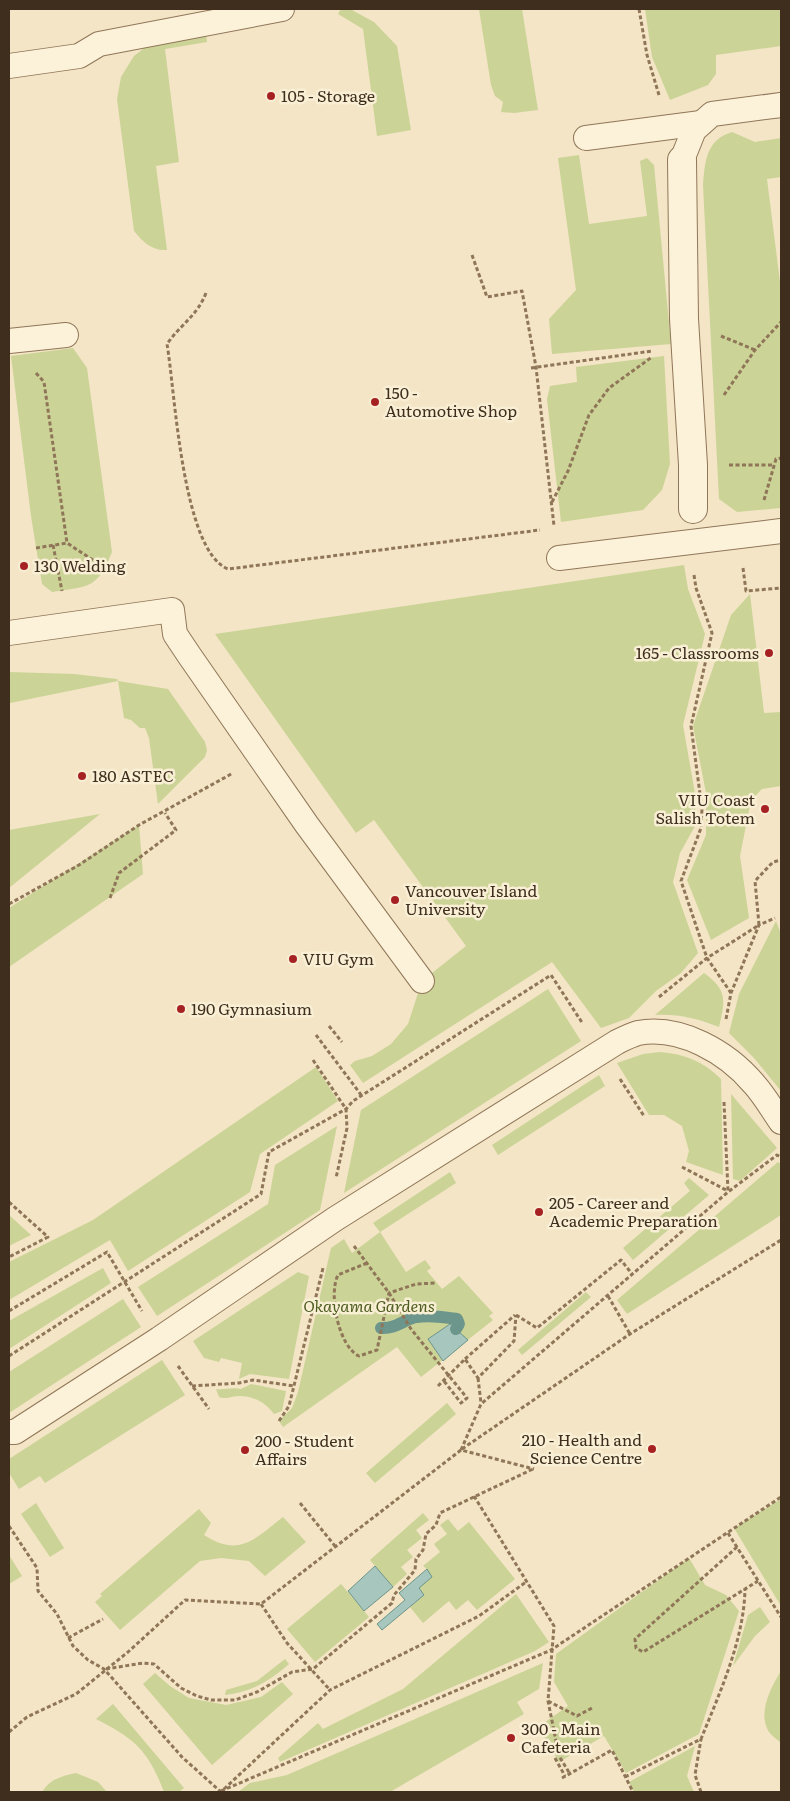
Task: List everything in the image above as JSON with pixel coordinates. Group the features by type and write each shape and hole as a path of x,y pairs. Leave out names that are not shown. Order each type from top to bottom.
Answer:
{"street":[{"path":"682,160 684,328 693,465 693,509"}],"lane":[{"path":"9,66 79,56 98,44 282,9"},
{"path":"682,160 694,130 712,114 725,110 781,105"},
{"path":"586,138 701,123"},
{"path":"10,341 66,335"},
{"path":"559,558 781,531"},
{"path":"9,633 172,610 175,634 259,755 422,981"},
{"path":"9,1432 15,1432 159,1339 335,1219 617,1042 638,1033 667,1032 691,1039 722,1055 754,1083 781,1122"}],"path":[{"path":"639,9 647,55 661,102"},
{"path":"472,255 487,297 522,291 536,367 555,529"},
{"path":"206,293 200,309 178,329 167,344 184,479 203,540 219,566 228,569 564,528"},
{"path":"723,397 755,350 781,322"},
{"path":"10,341 44,382 66,544"},
{"path":"531,368 660,350 642,366 609,388 589,414 568,471 551,503"},
{"path":"754,534 776,459 781,458"},
{"path":"693,465 774,465"},
{"path":"36,548 66,544 111,572"},
{"path":"53,545 62,596"},
{"path":"742,560 746,591 781,588"},
{"path":"694,572 696,588 712,633 691,726 702,809 701,828 681,881 707,958 731,993"},
{"path":"9,904 245,766 259,755"},
{"path":"110,898 119,873 176,830 165,813"},
{"path":"724,1026 731,993 759,925 755,882 773,862 781,860"},
{"path":"638,1033 650,1007 707,958 759,925 775,918"},
{"path":"9,1356 262,1194 269,1152 346,1109 353,1101 551,975 587,1030"},
{"path":"329,1026 342,1042"},
{"path":"316,1036 362,1096"},
{"path":"602,1052 644,1116"},
{"path":"722,1055 728,1192"},
{"path":"313,1060 346,1109 347,1128 334,1188"},
{"path":"461,1450 481,1404 728,1192 777,1155"},
{"path":"682,1167 728,1192"},
{"path":"9,1202 48,1237 9,1257"},
{"path":"279,1421 289,1406 335,1219"},
{"path":"9,1732 27,1717 76,1694 104,1669 128,1652 184,1600 261,1604 461,1450 630,1334 781,1240"},
{"path":"9,1310 106,1252 144,1314"},
{"path":"516,1315 537,1328 621,1260 632,1274"},
{"path":"389,1294 374,1352 359,1356 352,1353 346,1345 336,1313 333,1290 335,1282 344,1271 367,1263 389,1294 411,1329 467,1398 461,1403 444,1381"},
{"path":"389,1294 416,1284 437,1283"},
{"path":"608,1296 630,1334"},
{"path":"438,1386 465,1359 516,1315"},
{"path":"478,1378 514,1341 516,1315"},
{"path":"159,1339 208,1410"},
{"path":"465,1359 478,1378 481,1404"},
{"path":"192,1386 239,1383 253,1380 294,1386"},
{"path":"104,1669 143,1663 154,1664 181,1688 212,1700 226,1701 257,1692 292,1672 313,1669 392,1603 394,1595 415,1570 416,1559 423,1550 426,1534 436,1525 440,1513 534,1469 461,1450"},
{"path":"474,1496 554,1626 548,1701 559,1756 570,1774"},
{"path":"221,1792 551,1650 781,1498"},
{"path":"300,1503 335,1546"},
{"path":"9,1526 37,1568 38,1592 57,1614 72,1646 88,1660 104,1669 182,1757 221,1792"},
{"path":"728,1533 781,1617"},
{"path":"737,1547 635,1639 636,1648 643,1652 758,1581"},
{"path":"221,1792 330,1690 479,1616 526,1582"},
{"path":"700,1792 695,1774 701,1739 717,1698 744,1614 745,1589"},
{"path":"261,1604 287,1643 313,1669 330,1690"},
{"path":"68,1638 103,1619"},
{"path":"548,1701 577,1716 592,1708"},
{"path":"624,1777 701,1739"},
{"path":"555,1758 564,1777 612,1750 633,1792"}],"green space":[{"path":"341,9 350,9 374,22 397,46 411,130 377,136 363,29 338,14"},
{"path":"479,9 522,9 538,110 514,113 501,112 503,102 495,96 491,85"},
{"path":"645,9 781,9 781,46 716,55 716,74 708,85 670,100 652,57"},
{"path":"206,32 207,42 165,49 179,162 156,166 167,250 157,249 144,242 134,231 117,99 121,77 134,56 156,39"},
{"path":"732,132 755,142 781,138 781,177 767,179 781,290 781,508 737,512 719,499 703,185 706,160 712,146 717,140"},
{"path":"579,155 589,224 647,216 640,161 647,158 654,165 671,344 552,354 549,319 576,290 558,158"},
{"path":"73,348 87,368 112,552 102,573 91,584 52,592 42,584 31,516 11,356"},
{"path":"664,356 670,464 662,490 643,510 561,522 547,399 550,386 577,382 576,367"},
{"path":"684,565 688,589 705,634 683,725 696,799 695,826 680,853 673,882 698,953 681,973 656,991 629,1018 601,1028 552,962 363,1083 350,1065 355,1061 372,1056 391,1044 408,1024 422,981 466,946 374,820 356,833 215,634"},
{"path":"750,594 764,713 781,712 781,786 762,789 751,800 740,856 749,918 711,940 687,880 706,835 706,793 693,726 731,615"},
{"path":"9,672 74,674 117,679 118,681 10,703"},
{"path":"118,681 168,689 205,742 207,750 205,757 158,804 149,738 145,728 140,728 131,720 124,718"},
{"path":"100,814 9,888 9,830"},
{"path":"139,825 143,874 9,967 9,908"},
{"path":"776,921 781,934 781,1091 754,1058 729,1033 739,994"},
{"path":"704,973 717,985 723,997 723,1010 719,1027 687,1017 655,1015"},
{"path":"548,989 581,1041 344,1193 361,1110"},
{"path":"660,1052 677,1055 700,1063 721,1079 723,1175 686,1162 689,1151 682,1126 664,1115 649,1115 617,1063 643,1054"},
{"path":"316,1067 338,1101 260,1154 250,1192 128,1271 110,1240 9,1300 9,1262 93,1220"},
{"path":"599,1075 605,1086 498,1155 492,1145"},
{"path":"731,1094 777,1148 740,1181 733,1179"},
{"path":"337,1126 320,1210 157,1316 138,1287 268,1204 275,1165"},
{"path":"778,1162 781,1164 781,1215 627,1314 617,1300"},
{"path":"450,1172 456,1183 380,1232 373,1223"},
{"path":"689,1178 709,1195 633,1260 623,1248 690,1191 684,1183"},
{"path":"9,1215 31,1235 9,1246"},
{"name":"Okayama Gardens","path":"380,1232 406,1272 425,1260 431,1268 427,1271 442,1289 459,1276 493,1313 489,1316 493,1320 421,1377 397,1347 283,1427 279,1421 292,1408 298,1392 331,1248 344,1239 352,1253"},
{"path":"103,1268 111,1283 9,1349 9,1321"},
{"path":"298,1272 309,1276 289,1379 250,1374 239,1379 242,1363 221,1358 219,1362 204,1358 193,1341"},
{"path":"586,1292 591,1297 522,1355 518,1350"},
{"path":"123,1299 141,1327 9,1413 9,1372"},
{"path":"162,1360 185,1395 45,1483 40,1476 19,1489 9,1473 9,1459"},
{"path":"251,1384 286,1391 282,1411 274,1414 263,1403 250,1397 219,1397 216,1389 241,1389"},
{"path":"447,1403 456,1414 375,1483 366,1473"},
{"path":"781,1499 781,1606 734,1528"},
{"path":"36,1503 64,1548 50,1557 21,1514"},
{"path":"199,1509 211,1523 204,1535 216,1542 227,1545 246,1543 283,1517 306,1542 265,1576 249,1561 221,1558 200,1561 120,1630 95,1602 102,1596 100,1594"},
{"path":"423,1513 429,1520 416,1530 422,1538 407,1550 413,1557 401,1567 407,1574 393,1587 370,1560"},
{"path":"448,1519 458,1531 469,1522 515,1579 477,1610 468,1600 456,1610 449,1601 423,1623 410,1607 424,1595 419,1588 427,1569 423,1566 440,1552 434,1544 447,1534 440,1525"},
{"path":"9,1555 22,1576 9,1584"},
{"path":"689,1558 705,1585 726,1595 739,1611 699,1734 626,1773 604,1736 559,1762 538,1727 568,1706 554,1682 556,1654"},
{"path":"341,1584 369,1617 315,1662 287,1629"},
{"path":"516,1594 549,1642 535,1651 280,1762 278,1758 318,1723 323,1729 403,1689"},
{"path":"760,1607 770,1622 755,1636 733,1666 748,1615"},
{"path":"285,1659 289,1664 274,1676 252,1688 235,1694 225,1695 226,1690 257,1681"},
{"path":"543,1663 539,1689 517,1702 524,1714 390,1792 238,1792 250,1783 287,1775"},
{"path":"781,1671 781,1743 769,1732 764,1717 767,1701"},
{"path":"155,1673 170,1686 189,1698 226,1705 261,1697 282,1682 293,1694 212,1765 143,1684"},
{"path":"113,1704 184,1788 179,1792 164,1792 152,1766 139,1747 121,1733 96,1719"},
{"path":"695,1746 687,1776 694,1792 634,1792 629,1782"},
{"path":"76,1773 98,1782 107,1792 42,1792 53,1781"}],"water":[{"path":"450,1324 468,1340 443,1361 428,1339"},
{"path":"375,1566 393,1587 364,1611 348,1591"},
{"path":"427,1569 432,1577 419,1588 424,1595 382,1630 377,1624 405,1600 399,1593"}],"waterway":[{"path":"381,1328 395,1326 411,1318 431,1316 457,1319 459,1324 456,1329"}],"place":[{"name":"105 - Storage","path":"271,96"},
{"name":"150 - Automotive Shop","path":"375,402"},
{"name":"130 Welding","path":"24,566"},
{"name":"165 - Classrooms","path":"769,653"},
{"name":"180 ASTEC","path":"82,776"},
{"name":"VIU Coast Salish Totem","path":"765,809"},
{"name":"Vancouver Island University","path":"395,900"},
{"name":"VIU Gym","path":"293,959"},
{"name":"190 Gymnasium","path":"181,1009"},
{"name":"205 - Career and Academic Preparation","path":"539,1212"},
{"name":"210 - Health and Science Centre","path":"652,1449"},
{"name":"200 - Student Affairs","path":"245,1450"},
{"name":"300 - Main Cafeteria","path":"511,1738"}]}
